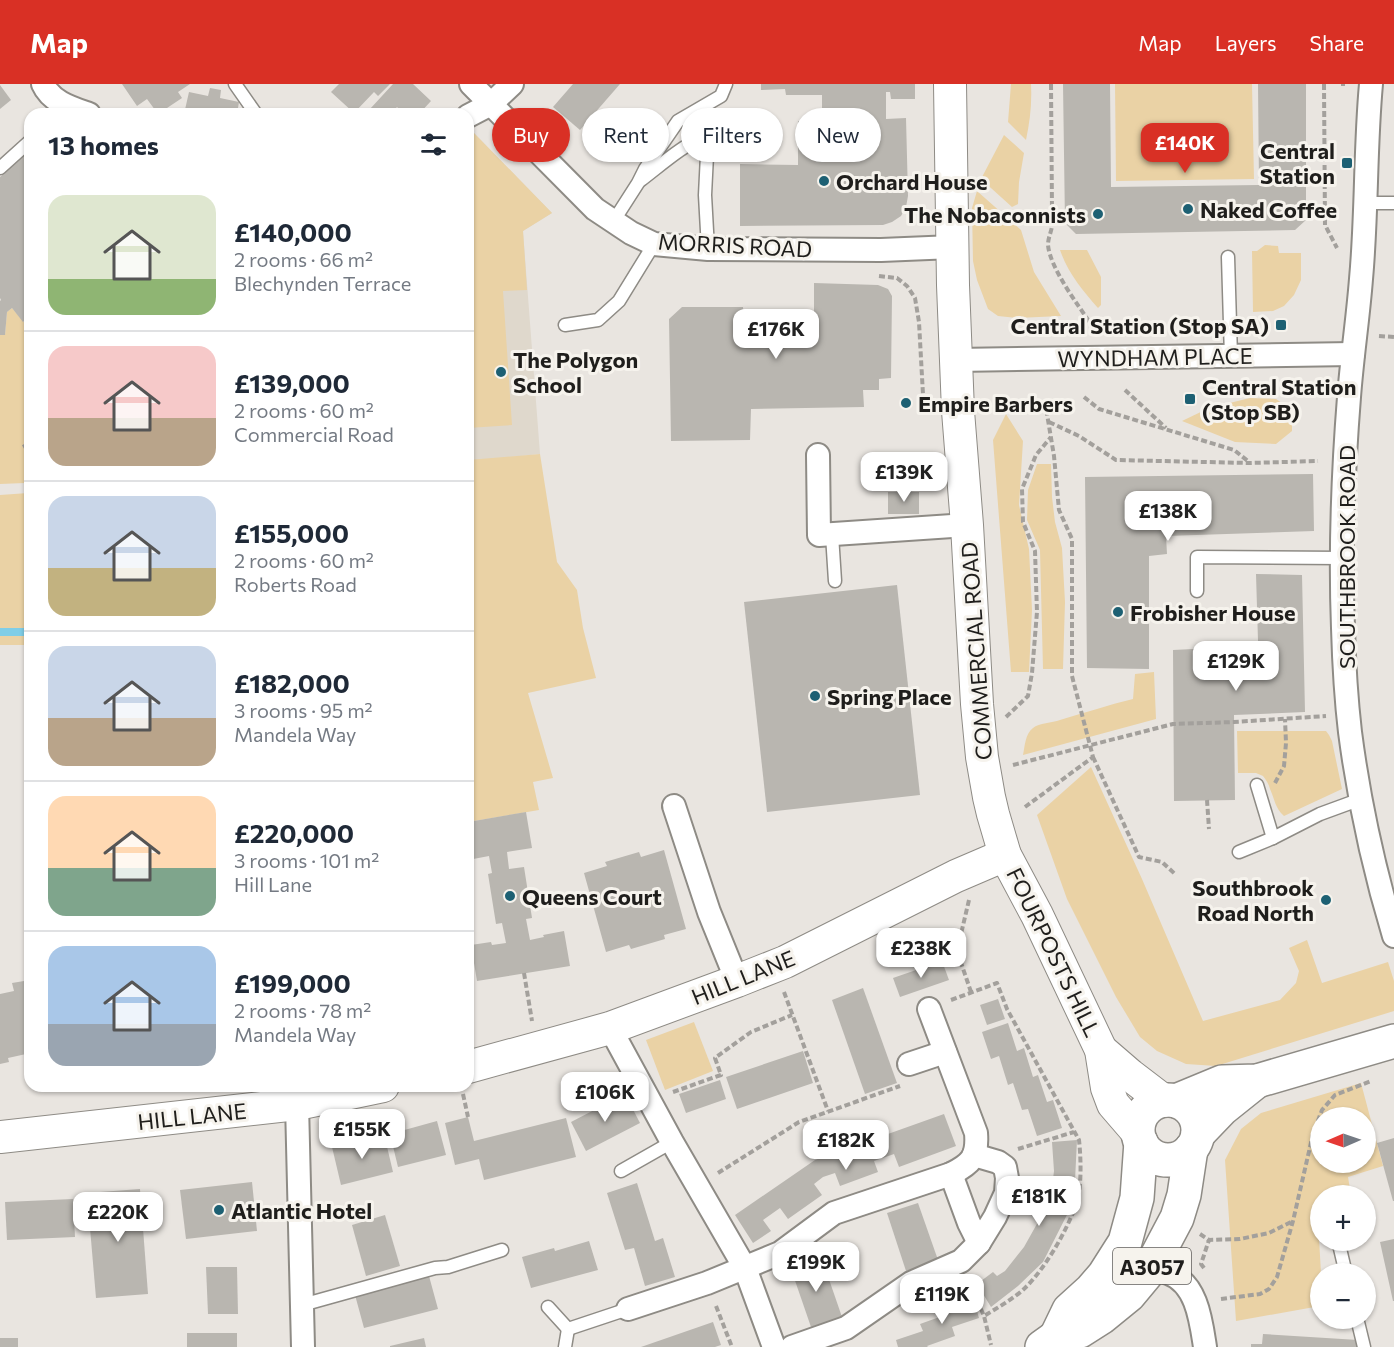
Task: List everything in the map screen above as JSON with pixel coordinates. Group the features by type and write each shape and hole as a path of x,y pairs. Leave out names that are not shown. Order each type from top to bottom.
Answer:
{"main road":[{"path":"1257,1081 1222,1109 1183,1156 1174,1160 1164,1160 1146,1151 1139,1138 1139,1124 1142,1115 1155,1103 1170,1101 1222,1082 1257,1081 1393,1041"},
{"path":"1170,1101 1184,1105 1195,1117 1197,1125 1194,1142"},
{"name":"A3057","path":"1049,1342 1069,1310 1104,1275 1125,1242 1137,1198 1139,1138"},
{"name":"A3057","path":"1049,1342 1080,1331 1102,1317 1129,1296 1149,1271 1177,1218 1184,1195 1194,1142"}],"street":[{"path":"43,84 45,89 68,108"},
{"name":"MORRIS ROAD","path":"471,84 595,209 631,233 654,244 708,249 952,248"},
{"path":"474,113 491,104 512,84"},
{"name":"COMMERCIAL ROAD","path":"950,84 956,360 977,704 982,757 993,814 1005,855"},
{"name":"SOUTHBROOK ROAD","path":"1371,84 1361,279 1348,415 1342,558 1344,658 1348,714 1361,799 1383,899 1394,936"},
{"name":"WYNDHAM PLACE","path":"956,360 1353,354"},
{"path":"818,455 819,535 966,525"},
{"path":"674,806 709,912 737,981"},
{"name":"HILL LANE","path":"474,1065 610,1028 737,981 784,962 956,876 1005,855"},
{"name":"FOURPOSTS HILL","path":"1005,855 1034,908 1101,1050 1107,1089 1113,1104 1139,1138"},
{"path":"792,1347 846,1328 911,1282 962,1261 979,1243 996,1217 1006,1193 1005,1167 981,1156 976,1133 929,1010"},
{"path":"610,1028 672,1142 745,1268 774,1347"},
{"name":"FOURPOSTS HILL","path":"1101,1050 1130,1075 1170,1101"},
{"path":"909,1064 945,1052"},
{"name":"HILL LANE","path":"0,1137 297,1104 354,1092"},
{"path":"297,1104 303,1347"},
{"path":"628,1309 707,1283 780,1253 834,1213 951,1174 981,1156"},
{"path":"951,1174 979,1243"},
{"path":"1149,1271 1166,1271 1180,1279 1192,1294 1205,1347"}],"lane":[{"path":"235,84 252,108"},
{"path":"613,222 678,121 721,96 726,84"},
{"path":"0,168 24,146"},
{"path":"638,183 681,151"},
{"path":"707,162 705,195 708,249"},
{"path":"1366,203 1394,203"},
{"path":"566,325 598,320 612,308 619,301 654,244"},
{"path":"1228,257 1231,357"},
{"path":"832,535 835,581"},
{"path":"1197,591 1197,557 1342,558"},
{"path":"1258,788 1273,838"},
{"path":"1239,852 1320,814 1361,799"},
{"path":"621,1172 672,1142"},
{"path":"302,1305 435,1268 448,1268 502,1250"},
{"path":"548,1307 568,1329"},
{"path":"568,1329 628,1309"},
{"path":"565,1347 568,1329"},
{"path":"1360,1329 1365,1347"}],"path":[{"path":"1051,84 1052,229 1048,246 1058,272 1091,324"},
{"path":"1324,84 1324,225 1337,248"},
{"path":"874,276 897,278 908,285 915,298 919,322 924,413 935,412"},
{"path":"1378,336 1394,337"},
{"path":"1125,390 1169,430"},
{"path":"1084,398 1100,409 1234,450 1250,463"},
{"path":"1045,402 1054,456 1059,510 1072,539 1072,676 1093,757 1139,857 1162,862 1175,874"},
{"path":"1049,422 1079,436 1116,460 1250,463 1318,461"},
{"path":"1005,718 1028,696 1032,673 1037,612 1035,551 1023,522 1023,489 1036,455 1051,437"},
{"path":"1013,765 1173,724 1348,714"},
{"path":"1258,788 1274,785 1284,766 1286,718"},
{"path":"1025,807 1093,757"},
{"path":"1207,801 1209,829"},
{"path":"969,900 957,951 971,992 997,983 1007,1009 1080,1140 1081,1163 1077,1203 1045,1264 1024,1289 984,1316"},
{"path":"524,974 537,1048"},
{"path":"780,983 828,1111"},
{"path":"650,1101 721,1075 716,1058 751,1032 792,1015"},
{"path":"698,1186 799,1122 908,1083 909,1064"},
{"path":"1217,1291 1221,1299 1260,1294 1269,1289 1277,1277 1293,1221 1313,1134 1322,1110 1335,1095 1372,1080"},
{"path":"462,1092 468,1117"},
{"path":"981,1156 1074,1132"},
{"path":"1207,1273 1201,1264 1209,1240 1240,1239 1269,1233 1293,1221"},
{"path":"962,1261 984,1316 991,1345"},
{"path":"707,1283 732,1347"}],"shaded area":[{"path":"1011,84 1031,84 1026,140 1008,122"},
{"path":"1115,84 1252,84 1254,179 1116,181"},
{"name":"The Polygon School","path":"474,133 492,151 492,162 502,162 552,213 523,231 540,454 474,461"},
{"name":"The Polygon School","path":"474,133 492,151 492,162 502,162 552,213 523,231 527,290 503,291 512,425 474,428"},
{"path":"1004,135 1024,153 1018,204 1012,207 981,179"},
{"path":"977,191 1021,230 1034,272 1061,316 1017,318 998,316 988,309 977,280 973,261 972,208"},
{"path":"1265,245 1278,246 1279,253 1301,253 1301,280 1294,295 1284,306 1273,311 1253,312 1252,251 1257,251"},
{"path":"1060,250 1087,250 1101,277 1101,305 1098,308 1076,281"},
{"path":"12,308 24,322 24,483 0,484 0,335 5,335 7,312"},
{"path":"1250,398 1276,399 1292,410 1292,431 1276,444 1235,442 1182,421 1209,408"},
{"path":"1006,414 1023,441 1019,505 1029,549 1032,610 1029,672 1011,672 993,440"},
{"path":"540,454 557,562 577,590 583,628 596,678 528,693 553,778 533,782 539,810 474,821 474,460"},
{"path":"1037,464 1051,464 1055,522 1062,548 1065,602 1063,669 1043,669 1040,550 1027,520 1028,490"},
{"path":"24,493 24,645 0,645 0,495"},
{"path":"1154,672 1156,719 1023,755 1027,737 1036,726 1133,699 1135,674"},
{"path":"1237,731 1326,731 1332,741 1342,789 1284,816 1277,807 1263,776 1256,773 1238,773"},
{"path":"1091,767 1203,1021 1280,1000 1296,983 1299,971 1289,948 1307,940 1322,983 1388,962 1394,981 1394,1011 1216,1066 1186,1064 1157,1051 1140,1037 1116,997 1067,899 1037,815"},
{"path":"694,1022 713,1071 665,1090 646,1040"},
{"path":"1361,1083 1367,1107 1310,1107 1310,1173 1361,1173 1348,1177 1349,1185 1310,1185 1310,1251 1320,1251 1320,1263 1310,1263 1310,1308 1236,1321 1225,1160 1241,1129 1261,1113"},
{"path":"1376,1140 1383,1166 1376,1168"}],"building":[{"path":"122,84 190,84 178,92 182,98 167,108 154,108 147,99 137,106"},
{"path":"339,84 390,84 378,96 374,92 359,108 349,108 331,92"},
{"path":"393,84 413,84 431,101 425,108 371,108"},
{"path":"573,84 620,84 599,108 582,108 580,130 570,121 570,108 553,107"},
{"name":"Orchard House","path":"761,84 915,84 915,99 891,99 890,92 886,92 886,119 906,118 908,196 901,216 883,225 740,226 740,164 798,165 798,162 881,162 881,108 822,108 822,95 786,95 785,89 761,90"},
{"path":"1063,84 1110,84 1111,187 1259,185 1258,84 1306,84 1306,220 1295,230 1076,234 1065,223"},
{"path":"0,85 11,100 0,109"},
{"path":"210,88 221,90 220,98 239,102 238,108 185,108 189,92 208,96"},
{"path":"24,155 24,321 12,308 7,312 5,335 0,335 0,177"},
{"path":"814,283 878,285 888,289 892,296 891,378 879,379 879,390 863,390 864,407 751,409 750,440 671,441 669,319 682,307 743,307 744,317 814,315"},
{"name":"Frobisher House","path":"1313,474 1314,531 1166,536 1167,554 1149,556 1149,669 1087,668 1085,477"},
{"path":"888,492 919,492 919,514 888,514"},
{"path":"1256,574 1302,575 1305,712 1234,715 1235,800 1174,801 1173,650 1233,647 1234,675 1259,674"},
{"name":"Spring Place","path":"897,585 920,795 767,812 744,602"},
{"name":"Queens Court","path":"526,812 532,848 507,852 509,869 524,867 532,918 526,919 530,940 564,931 570,966 477,981 474,945 506,943 502,923 496,924 488,874 492,873 489,856 474,859 474,821"},
{"path":"664,850 686,929 664,935 665,939 631,949 629,945 606,952 584,873 607,866 605,862 639,852 641,857"},
{"path":"942,961 949,980 900,997 893,978"},
{"path":"24,981 24,1054 8,1058 9,1062 0,1064 0,994 14,991 12,983"},
{"path":"863,988 897,1083 865,1094 832,1000"},
{"path":"998,999 1005,1019 987,1025 980,1005"},
{"path":"1008,1023 1017,1051 1024,1048 1033,1077 1038,1075 1047,1102 1053,1100 1062,1128 1037,1136 1028,1109 1022,1110 1013,1083 1008,1085 999,1056 991,1059 982,1032"},
{"path":"803,1051 813,1083 737,1109 726,1077"},
{"path":"720,1080 726,1099 686,1113 679,1094"},
{"path":"625,1094 640,1123 586,1151 571,1122"},
{"path":"944,1114 956,1146 899,1167 894,1154 874,1161 878,1172 840,1186 835,1173 823,1177 814,1184 822,1195 788,1219 780,1208 763,1220 771,1231 753,1243 735,1215 815,1160"},
{"path":"468,1117 474,1141 566,1118 576,1157 484,1180 479,1159 455,1165 445,1123"},
{"path":"437,1121 446,1155 398,1167 390,1134"},
{"path":"384,1134 393,1172 341,1185 332,1147"},
{"path":"1394,1138 1394,1201 1393,1201 1377,1143"},
{"path":"1077,1140 1074,1201 1043,1262 991,1307 977,1284 993,1272 997,1276 1005,1271 1024,1247 1038,1222 1051,1195 1054,1171 1052,1142"},
{"name":"Atlantic Hotel","path":"252,1182 257,1231 186,1239 180,1190"},
{"path":"637,1183 655,1241 663,1238 675,1277 645,1286 634,1248 625,1250 607,1193"},
{"path":"140,1189 148,1294 96,1298 87,1193"},
{"path":"73,1199 75,1237 7,1240 5,1202"},
{"path":"918,1203 938,1260 906,1271 887,1213"},
{"path":"385,1215 400,1266 366,1276 352,1225"},
{"path":"1394,1239 1394,1301 1393,1301 1380,1242"},
{"path":"589,1241 598,1270 531,1288 522,1257 554,1248 555,1251"},
{"path":"822,1259 842,1317 811,1327 791,1269"},
{"path":"206,1267 237,1267 238,1314 208,1314"},
{"path":"429,1276 438,1309 364,1328 355,1295"},
{"path":"973,1297 979,1318 952,1327 955,1336 928,1347 898,1347 896,1340 923,1331 920,1324 948,1314 946,1306"},
{"path":"713,1322 721,1345 715,1347 641,1347"},
{"path":"187,1333 237,1333 237,1347 187,1347"},
{"path":"1263,1334 1358,1340 1358,1347 1251,1347 1251,1344 1262,1344"},
{"path":"0,1338 18,1338 18,1347 0,1347"},
{"path":"424,1338 426,1347 390,1347 390,1346"}],"waterway":[{"path":"0,632 24,632"}],"place":[{"name":"Central Station","path":"1347,163"},
{"name":"Orchard House","path":"824,181"},
{"name":"Naked Coffee","path":"1188,209"},
{"name":"The Nobaconnists","path":"1098,214"},
{"name":"Central Station (Stop SA)","path":"1281,325"},
{"name":"The Polygon School","path":"501,372"},
{"name":"Central Station (Stop SB)","path":"1190,399"},
{"name":"Empire Barbers","path":"906,403"},
{"name":"Frobisher House","path":"1118,612"},
{"name":"Spring Place","path":"815,696"},
{"name":"Queens Court","path":"510,896"},
{"name":"Southbrook Road North","path":"1326,900"},
{"name":"Atlantic Hotel","path":"219,1210"}]}
